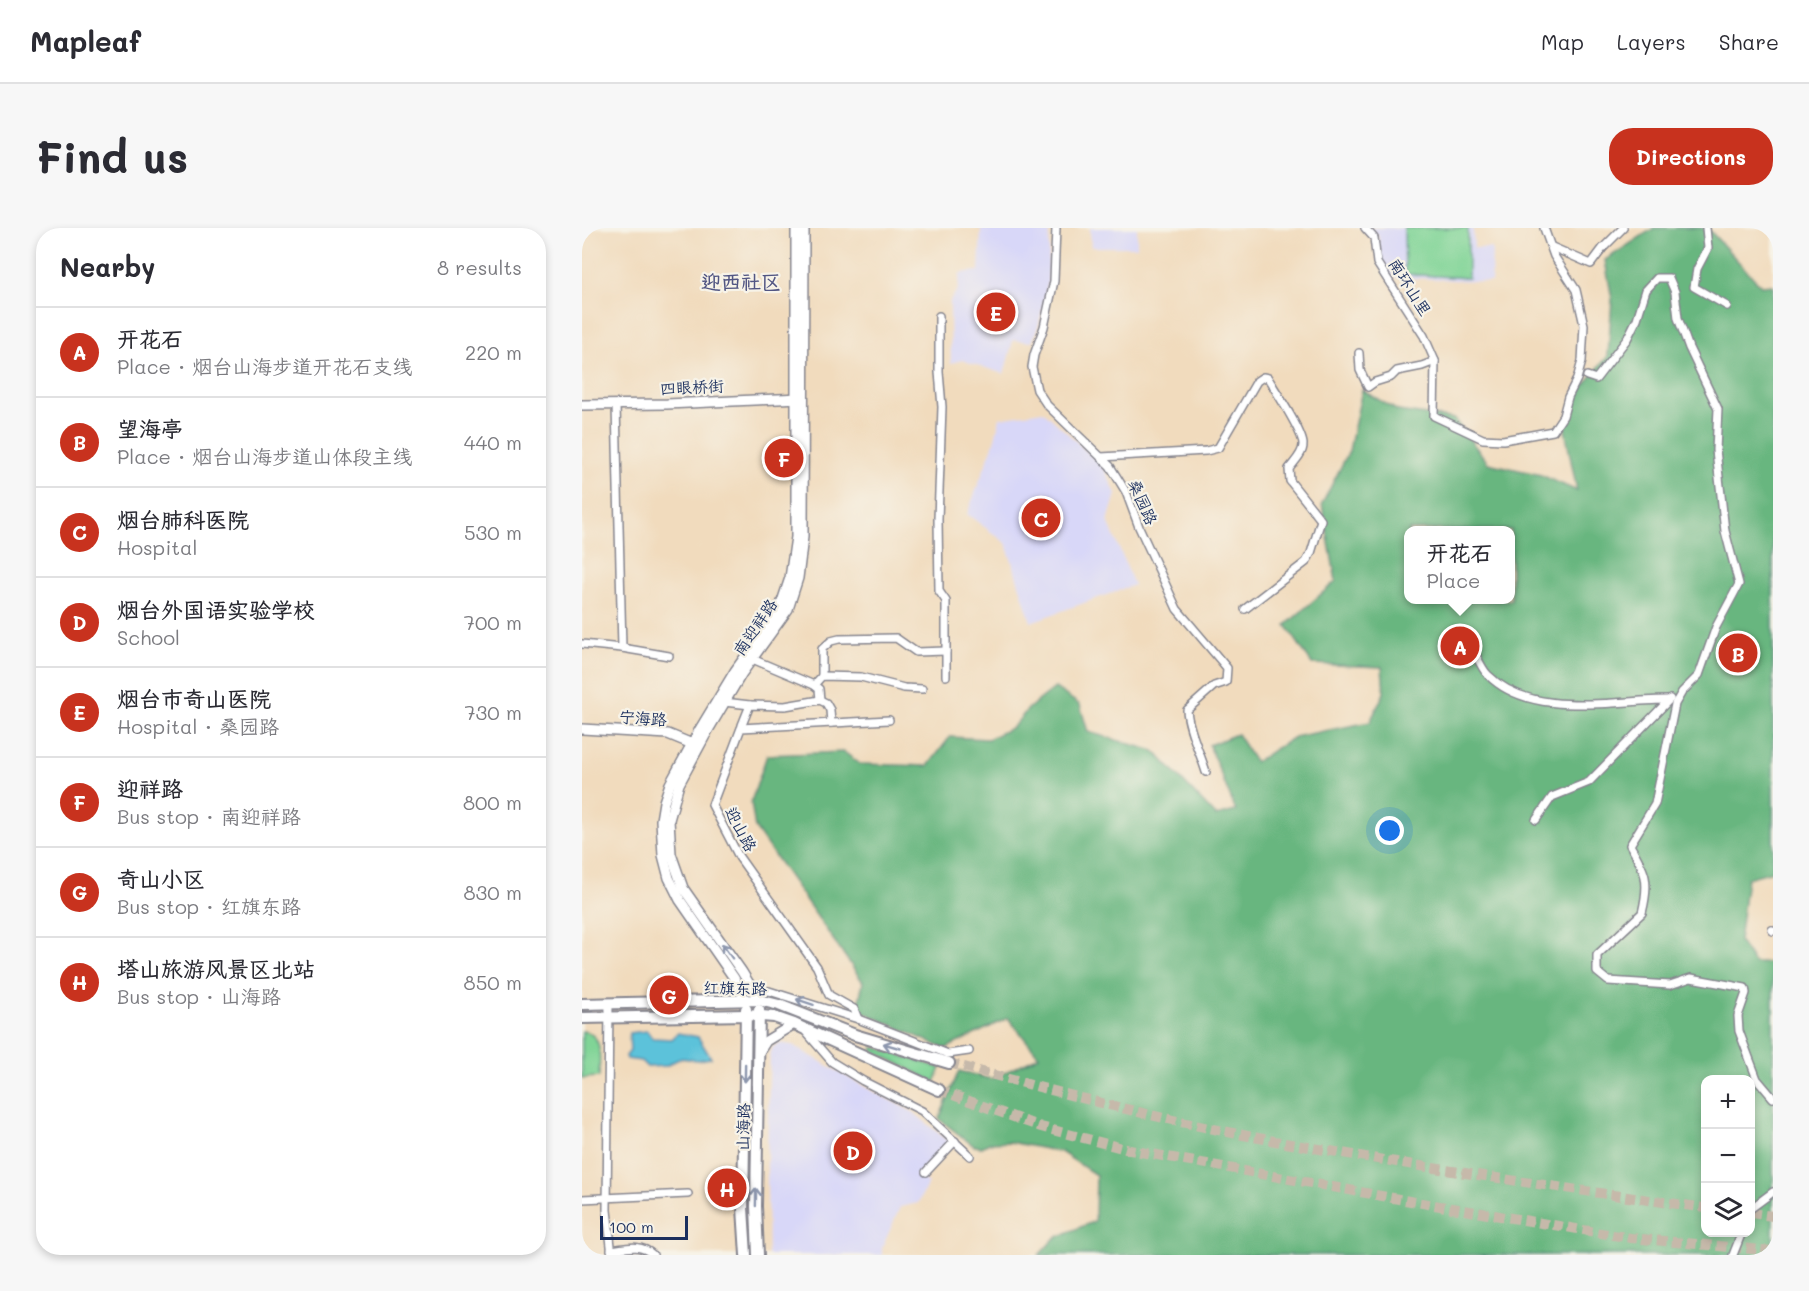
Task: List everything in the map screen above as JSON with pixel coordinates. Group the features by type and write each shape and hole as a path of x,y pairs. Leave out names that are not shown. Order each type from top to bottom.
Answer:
{"main road":[{"name":"南迎祥路","path":"796,228 800,398"},
{"name":"南迎祥路","path":"746,1000 734,978 680,900 669,878 663,855 661,820 670,784 780,608 790,578 796,537 804,228"},
{"name":"四眼桥街","path":"582,405 800,398"},
{"name":"南迎祥路","path":"748,658 724,702 695,745 669,820 670,854 683,888 759,1000"},
{"name":"宁海路","path":"582,729 668,734 695,745"},
{"name":"山海路","path":"746,1000 743,1208 746,1255"},
{"name":"红旗东路","path":"582,1004 759,1000 779,1005 855,1035 948,1063"},
{"name":"山海路","path":"758,1255 756,1206 759,1000"},
{"name":"红旗东路","path":"582,1018 759,1015 798,1026 939,1090"},
{"path":"759,1052 766,1041 798,1026"}],"street":[{"name":"桑园路","path":"1056,228 1054,281 1044,327 1034,355 1036,390 1047,405 1110,466 1126,492 1139,527 1177,609 1227,668 1226,682 1214,686 1187,710 1187,723 1194,734 1206,772"},
{"name":"南环山里","path":"1365,228 1374,238 1377,263 1424,336 1435,361"},
{"path":"1359,353 1358,362 1368,387 1391,377 1402,369 1435,361 1434,416 1483,439 1503,440 1553,431 1563,416 1582,361 1584,325 1576,290 1554,256 1544,228"},
{"path":"1552,247 1591,264 1623,228"},
{"path":"1706,228 1708,248 1697,269 1694,287 1727,306"},
{"path":"1587,376 1596,379 1627,339 1637,319 1646,290 1657,278 1669,278 1675,292 1678,318 1689,348 1718,409 1716,450 1725,531 1739,584 1716,627 1699,675 1682,692 1675,704 1655,804 1630,845 1646,875 1642,913 1597,955 1597,972 1608,981 1670,985 1691,978 1745,988 1746,993 1738,1016 1739,1031 1757,1079 1773,1098"},
{"path":"939,316 939,388 942,406 938,519 939,591 946,601 946,676"},
{"path":"1101,457 1206,451 1218,448 1257,381 1263,377 1268,378 1304,443 1300,454 1289,468 1290,481 1321,520 1306,562 1245,609"},
{"path":"616,405 622,648"},
{"path":"814,685 822,676 822,649 831,641 896,638 916,652 946,651"},
{"path":"582,644 669,656"},
{"path":"1474,651 1487,674 1507,690 1536,701 1602,704 1668,700"},
{"path":"748,658 814,685 819,689 820,700"},
{"path":"822,676 861,677 904,688 922,689"},
{"path":"1536,820 1552,797 1589,782 1668,700 1682,692"},
{"path":"724,702 785,706 820,700 826,703 830,710 831,723"},
{"path":"742,725 750,705"},
{"name":"迎山路","path":"858,1019 854,1009 829,995 817,967 739,857 712,805 741,728 888,720"},
{"path":"759,1000 758,994 769,991 858,1019 948,1054 969,1051"},
{"path":"609,1004 607,1199 612,1252 638,1247 648,1250 653,1255"},
{"path":"798,1026 832,1062 863,1081 922,1111 970,1156"},
{"path":"926,1172 955,1141"},
{"path":"1755,1205 1773,1192"},
{"path":"582,1199 688,1194"},
{"path":"1733,1255 1740,1237"}],"shaded area":[{"path":"981,228 1050,228 1048,282 1039,324 1032,342 1013,340 1004,374 962,360 951,363 950,301 958,289 960,273 979,271"},
{"path":"1090,228 1137,228 1137,247 1091,247"},
{"path":"1370,228 1473,228 1474,248 1492,248 1491,282 1392,277 1381,262 1378,235"},
{"path":"1043,411 1103,466 1116,494 1108,521 1134,585 1031,622 1006,543 967,514 994,443 1000,418"},
{"path":"780,1043 792,1045 913,1112 948,1141 917,1175 928,1183 918,1203 900,1207 882,1248 882,1255 768,1255 767,1161 770,1054 773,1047"}],"green space":[{"path":"1404,228 1468,228 1468,278 1405,274"},
{"path":"1654,228 1701,228 1710,231 1761,286 1773,285 1773,871 1747,878 1739,941 1754,963 1773,963 1773,1255 1039,1255 1055,1238 1095,1221 1096,1175 1061,1152 1010,1142 989,1143 982,1147 974,1146 939,1119 959,1071 991,1079 1039,1056 1008,1018 945,1049 861,1011 859,1001 863,982 755,828 751,802 767,755 844,752 860,764 928,766 950,737 988,739 1013,727 1029,708 1055,688 1080,705 1088,732 1154,751 1216,816 1236,811 1209,745 1237,734 1255,762 1294,737 1370,722 1384,693 1382,667 1312,664 1286,625 1336,581 1322,504 1349,451 1362,390 1398,411 1454,419 1488,463 1541,475 1577,491 1565,430 1575,396 1608,356 1612,299 1605,260"},
{"path":"582,1031 589,1033 597,1042 600,1056 599,1077 582,1078"},
{"path":"874,1047 941,1068 935,1082 873,1051"}],"water":[{"path":"647,1031 652,1038 672,1039 678,1033 698,1037 711,1058 698,1060 680,1058 666,1066 647,1067 641,1061 627,1059 626,1056 630,1051 629,1033"}],"tunnel":[{"path":"949,1063 1138,1112 1253,1137 1479,1175 1701,1207"},
{"path":"939,1090 1041,1127 1130,1150 1404,1200 1631,1238 1773,1251"},
{"path":"1755,1214 1773,1216"}],"place":[{"name":"烟台市奇山医院","path":"996,312"},
{"name":"迎祥路","path":"784,458"},
{"name":"烟台肺科医院","path":"1041,518"},
{"name":"开花石","path":"1460,646"},
{"name":"望海亭","path":"1738,653"},
{"name":"奇山小区","path":"669,995"},
{"name":"烟台外国语实验学校","path":"853,1151"},
{"name":"塔山旅游风景区北站","path":"727,1188"}],"district":[{"name":"迎西社区","path":"741,282"}]}
